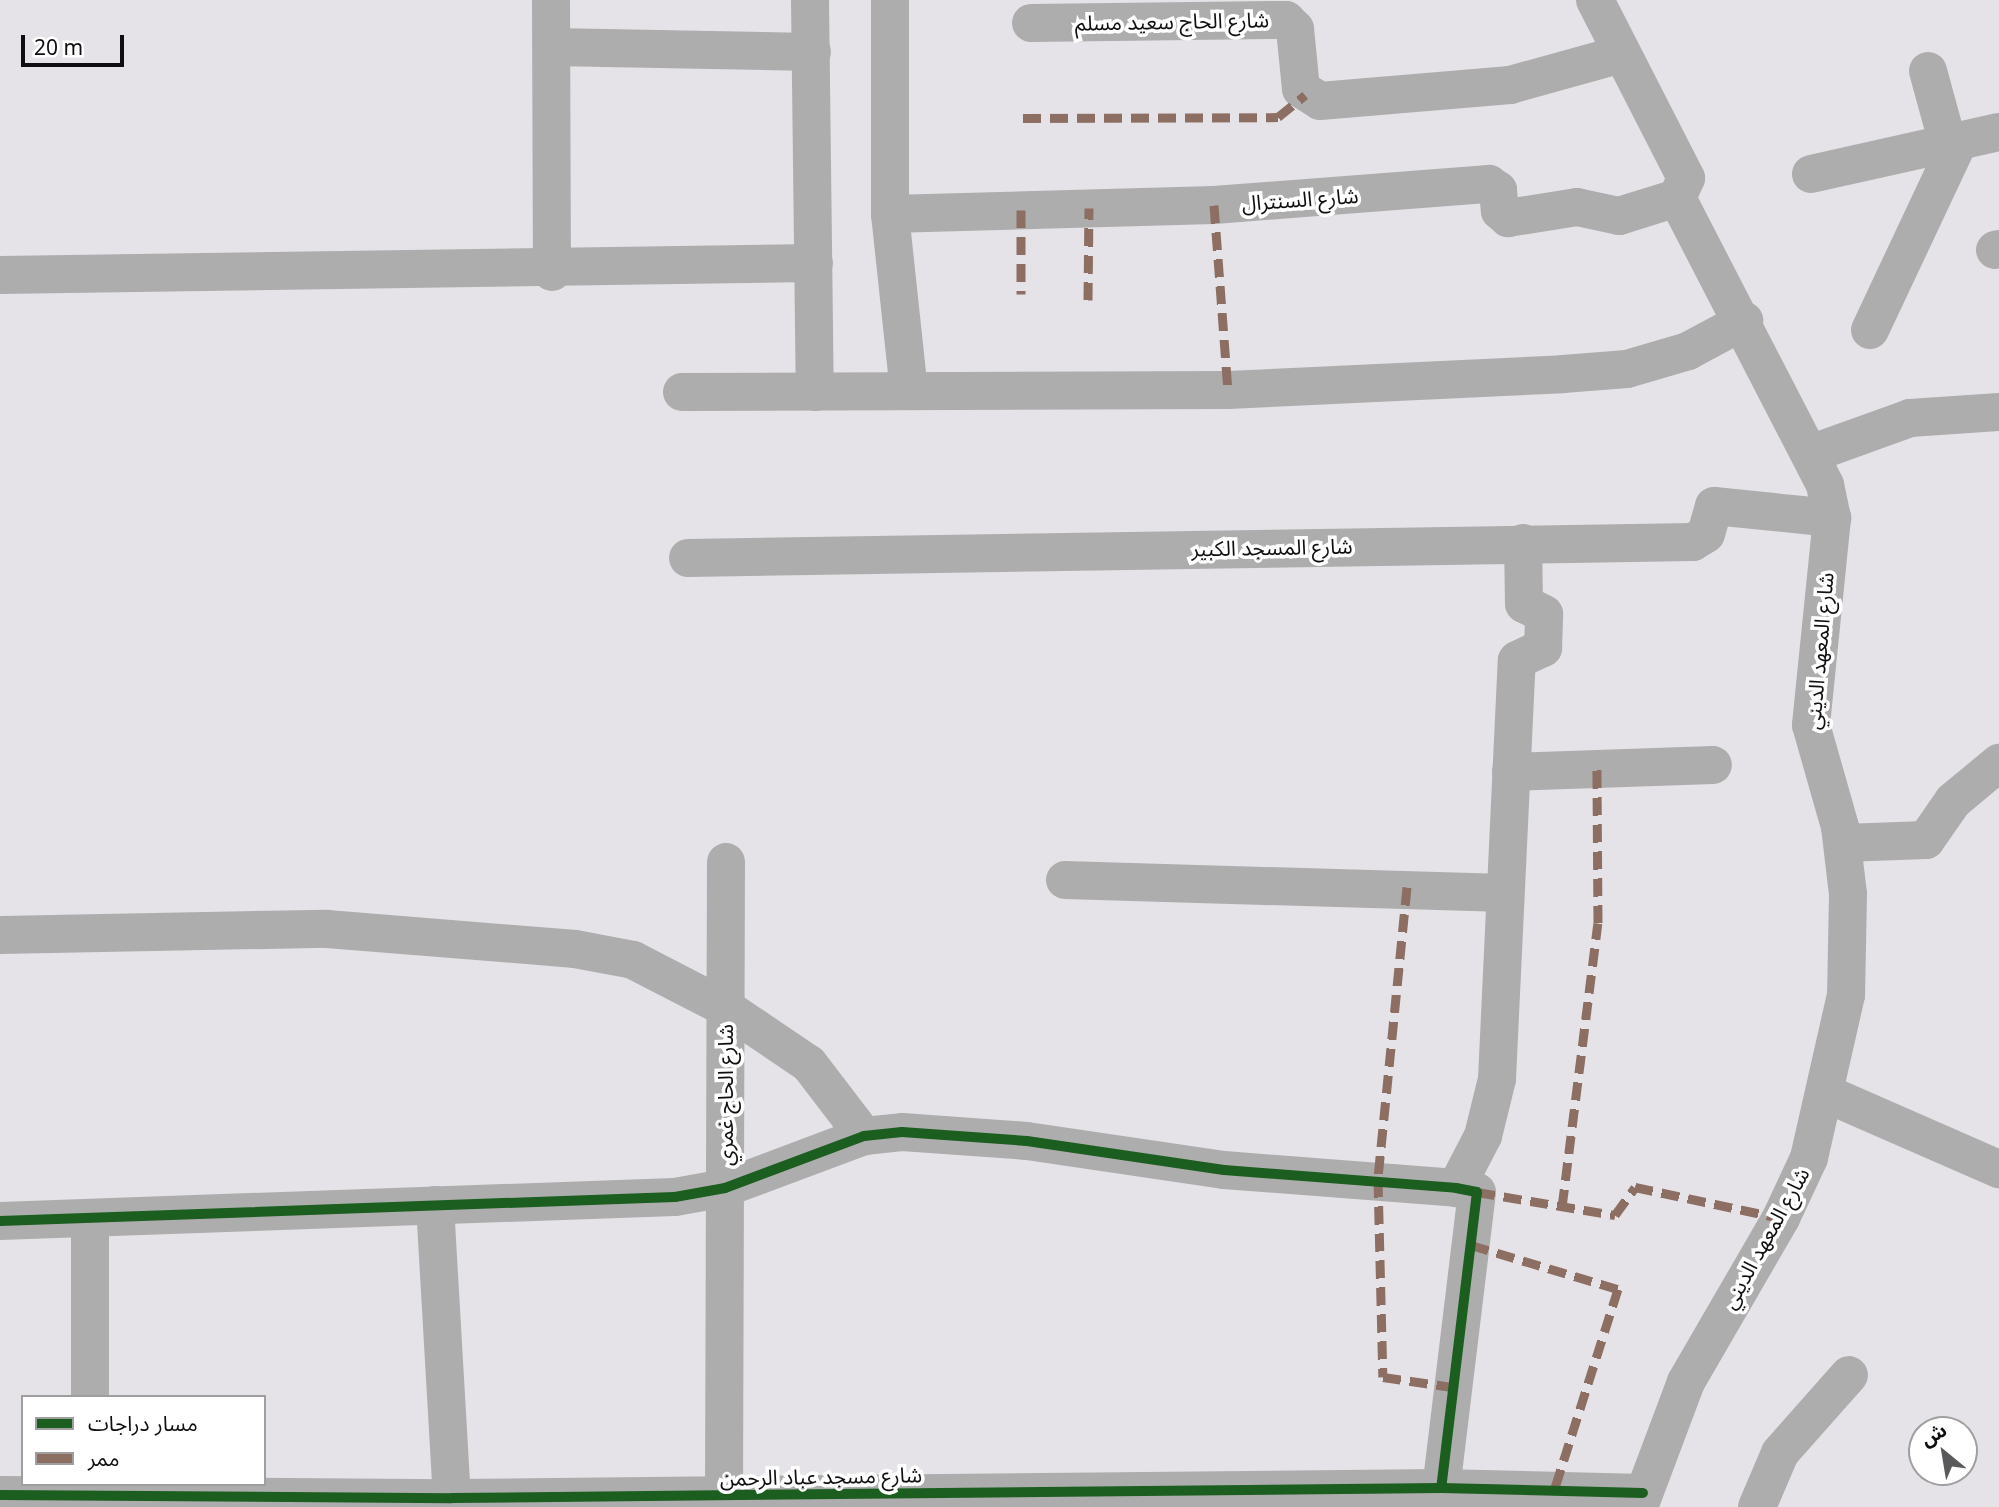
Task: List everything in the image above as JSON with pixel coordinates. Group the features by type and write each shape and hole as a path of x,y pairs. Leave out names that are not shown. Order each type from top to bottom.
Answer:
{"street":[{"path":"551,0 552,272"},
{"path":"810,0 815,392"},
{"path":"890,0 890,214 909,391"},
{"path":"1595,0 1687,181 1677,198"},
{"name":"شارع الحاج سعيد مسلم","path":"1031,23 1290,12 1301,89 1320,101 1510,86 1622,54"},
{"path":"552,47 812,52"},
{"path":"1870,330 1953,143 1928,71"},
{"path":"1811,174 1999,132"},
{"name":"شارع السنترال","path":"890,214 1214,205 1489,184 1498,190 1500,211 1508,219 1577,206 1619,216 1677,198"},
{"name":"شارع المعهد الديني","path":"1641,1500 1686,1382 1796,1188 1826,1094 1846,995 1843,843 1811,725 1832,518 1813,453 1677,198"},
{"path":"0,275 552,272 814,263"},
{"path":"682,392 1228,390 1627,369 1688,351 1744,321"},
{"path":"1813,453 1910,418 1999,412"},
{"name":"شارع المسجد الكبير","path":"688,558 1693,542 1706,534 1714,506 1832,518"},
{"path":"1456,1188 1483,1136 1497,1079 1517,660 1543,648 1544,614 1524,604 1523,543"},
{"path":"1843,843 1926,840 1953,801 1999,763"},
{"path":"1511,772 1713,765"},
{"name":"شارع الحاج غمري","path":"724,1496 726,862"},
{"path":"1065,880 1505,893"},
{"path":"0,935 327,929 575,949 633,960 726,1008 809,1064 863,1136"},
{"path":"1826,1094 1999,1169"},
{"path":"0,1221 675,1197 725,1188 863,1136 902,1132 1027,1141 1224,1170 1456,1188 1477,1192 1441,1488"},
{"path":"435,1205 452,1498"},
{"path":"90,1218 90,1395"},
{"path":"1757,1507 1780,1453 1849,1375"},
{"name":"شارع مسجد عباد الرحمن","path":"0,1496 91,1488 624,1502 724,1496 1441,1488 1507,1498 1641,1500"}],"marked path":[{"path":"1023,118 1278,117 1305,95"},
{"path":"1214,205 1228,390"},
{"path":"1088,300 1089,208"},
{"path":"1021,210 1021,294"},
{"path":"1562,1207 1598,923 1597,769"},
{"path":"1407,887 1378,1179 1383,1377 1452,1387"},
{"path":"1477,1192 1615,1215 1635,1187 1781,1218"},
{"path":"1471,1245 1618,1289 1554,1491"}],"cycle path":[{"path":"0,1221 675,1197 725,1188 864,1136 902,1132 1027,1141 1224,1170 1456,1188 1477,1192 1441,1488"},
{"path":"0,1495 452,1498 1441,1488 1643,1493"}]}
